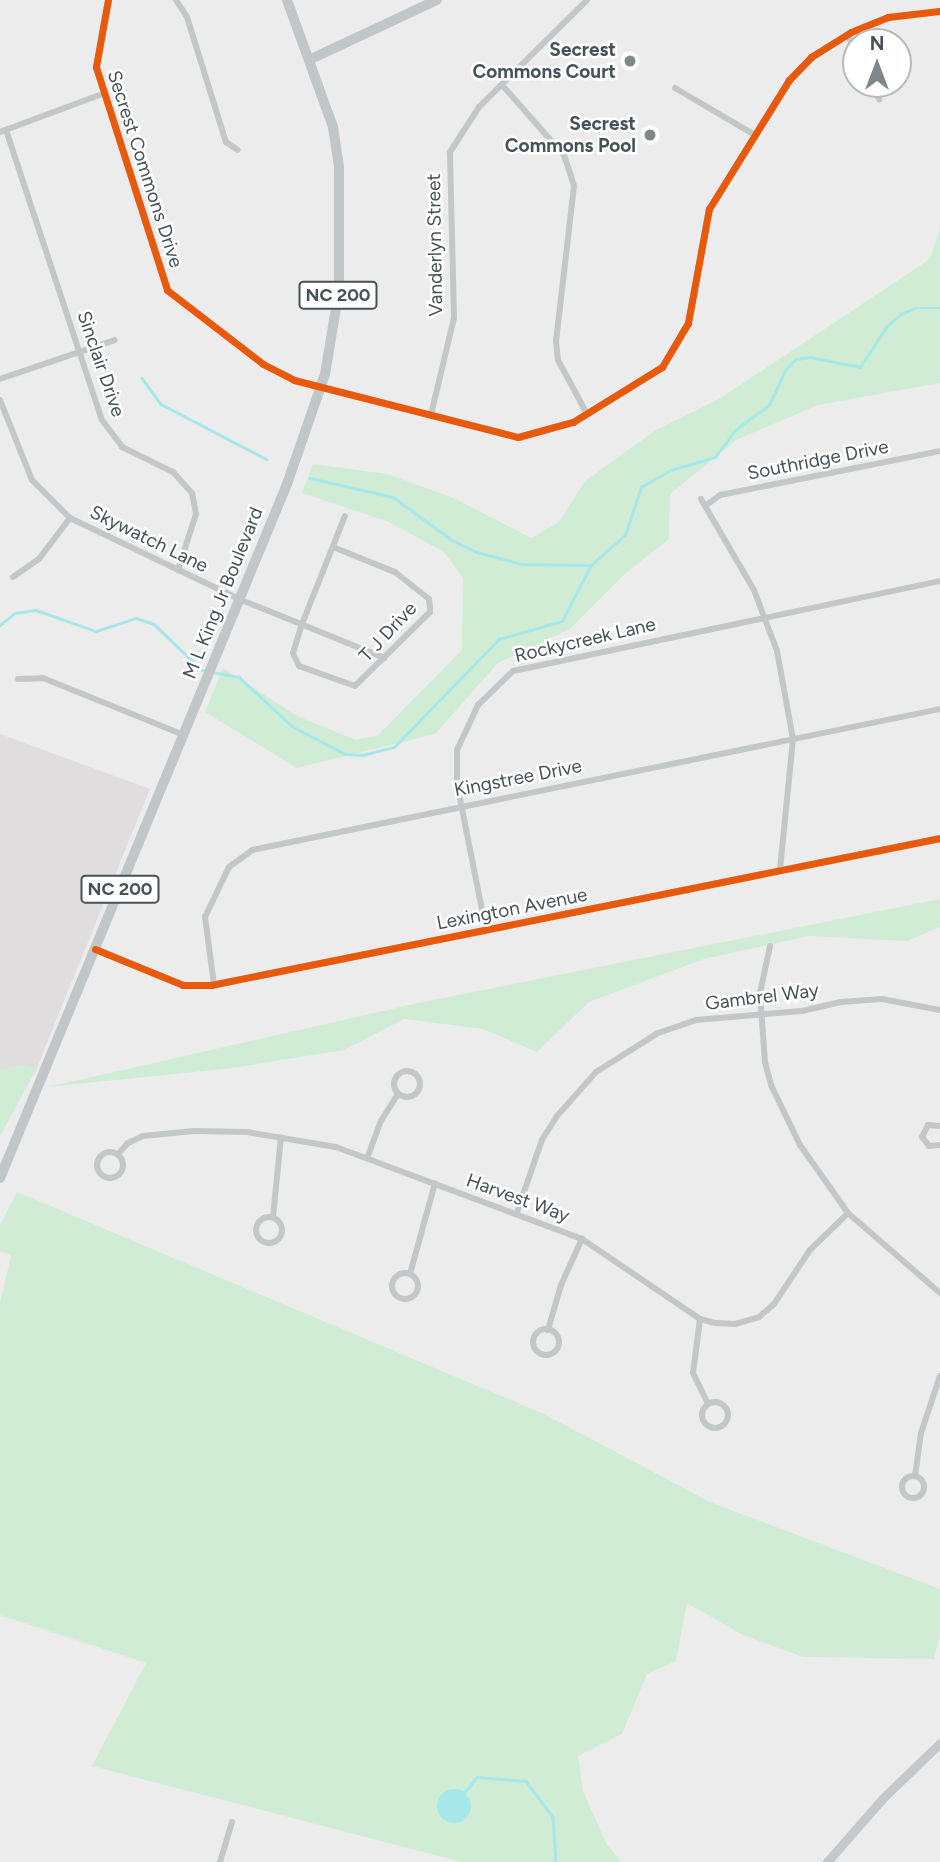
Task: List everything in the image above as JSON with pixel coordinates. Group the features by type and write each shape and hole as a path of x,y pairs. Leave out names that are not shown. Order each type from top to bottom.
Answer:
{"main road":[{"name":"M L King Jr Boulevard","path":"0,1178 184,735 322,386 339,290 342,205 333,127 311,59 287,0"},
{"path":"311,59 437,0"},
{"path":"827,1862 883,1798 940,1743"}],"street":[{"name":"Secrest Commons Drive","path":"108,0 96,67 102,94 167,290 263,364 294,380 518,436 539,434 587,414 662,367 679,344 688,323 709,209 753,134 789,80 811,57 842,37"},
{"path":"176,0 187,17 226,142 238,150"},
{"name":"Vanderlyn Street","path":"430,415 454,318 450,152 460,131 587,0"},
{"name":"Secrest Commons Drive","path":"861,28 888,17 940,11"},
{"path":"502,85 564,155 574,186 556,341 558,360 587,414"},
{"path":"676,88 753,134"},
{"path":"3,131 102,94"},
{"name":"Sinclair Drive","path":"3,131 79,352 111,436 122,447 173,472 192,493 196,514 178,570"},
{"path":"0,379 115,340"},
{"name":"Skywatch Lane","path":"0,400 32,480 70,518 239,599 384,658"},
{"name":"Southridge Drive","path":"705,506 720,495 940,451"},
{"path":"701,499 765,617 777,651 793,739 780,870"},
{"name":"T J Drive","path":"333,547 394,572 429,600 430,612 362,683 349,686 293,660 302,624 345,516"},
{"path":"13,577 38,559 70,518"},
{"name":"Rockycreek Lane","path":"486,930 461,806 457,750 465,726 478,705 513,671 940,581"},
{"path":"18,679 43,678 184,735"},
{"name":"Kingstree Drive","path":"215,985 205,917 229,867 239,858 264,847 940,709"},
{"name":"Lexington Avenue","path":"95,949 183,985 215,985 940,838"},
{"path":"770,946 760,993 771,1086 800,1145 848,1213 940,1293"},
{"name":"Gambrel Way","path":"517,1212 542,1140 596,1072 658,1033 696,1020 882,999 940,1010"},
{"path":"408,1071 416,1074 418,1091 411,1097 398,1094 393,1083 397,1075 408,1071"},
{"path":"368,1156 381,1121 398,1094"},
{"path":"940,1126 928,1125 922,1133 929,1146 940,1145"},
{"name":"Harvest Way","path":"118,1154 128,1143 167,1132 247,1132 368,1156 582,1239 700,1319 735,1324 759,1317 774,1304 810,1250 848,1213"},
{"path":"273,1217 282,1138"},
{"name":"Harvest Way","path":"110,1152 118,1154 122,1161 120,1174 104,1177 98,1171 98,1158 110,1152"},
{"path":"410,1274 435,1183"},
{"path":"265,1217 273,1217 282,1226 282,1235 276,1241 263,1242 256,1227 265,1217"},
{"path":"548,1329 561,1285 582,1239"},
{"path":"402,1274 410,1274 418,1284 416,1293 410,1298 398,1297 393,1282 402,1274"},
{"path":"700,1319 693,1373 708,1404"},
{"path":"548,1329 555,1334 559,1346 546,1355 538,1353 533,1341 536,1334 548,1329"},
{"path":"915,1476 923,1422 940,1376"},
{"path":"708,1404 721,1404 727,1410 723,1426 710,1428 704,1423 702,1410 708,1404"},
{"path":"219,1862 232,1822"}],"shaded area":[{"path":"0,734 150,789 36,1070 24,1065 0,1071"}],"green space":[{"path":"940,228 940,383 818,405 736,440 670,494 669,539 627,572 570,629 498,663 435,734 297,768 205,712 223,668 297,716 356,740 378,735 462,650 463,578 444,552 389,522 302,493 313,464 387,474 454,498 531,538 559,522 585,481 656,430 719,399 930,259"},
{"path":"940,899 940,927 907,941 809,936 704,959 589,1002 537,1052 483,1029 404,1019 344,1050 233,1068 48,1087 418,1003"},
{"path":"24,1065 36,1070 0,1136 0,1071"},
{"path":"17,1192 544,1414 710,1502 940,1589 940,1634 934,1659 803,1657 743,1635 687,1603 676,1661 647,1674 622,1734 578,1756 583,1791 606,1843 621,1862 462,1862 92,1766 146,1663 0,1615 0,1303 11,1256 0,1251 0,1225"}],"water":[{"path":"454,1789 466,1794 471,1806 466,1818 454,1823 442,1818 437,1806 442,1794"}],"waterway":[{"path":"310,478 393,497 452,540 477,552 522,564 591,565 625,535 641,487 670,470 715,457 735,430 769,405 785,370 796,359 810,357 860,367 887,326 901,314 915,308 940,308"},
{"path":"142,378 161,404 266,459"},
{"path":"0,625 15,613 36,610 96,631 136,618 154,624 202,670 239,677 292,726 345,754 362,755 394,747 499,639 562,621 591,565"},
{"path":"464,1793 477,1777 526,1781 553,1817 556,1862"}],"cycle path":[{"path":"108,0 96,67 167,290 263,364 294,380 518,437 573,422 662,367 688,323 709,209 789,80 811,57 851,32 888,17 940,11"},
{"path":"95,949 183,985 211,985 940,838"}],"place":[{"name":"Secrest Commons Court","path":"630,61"},
{"name":"Secrest Commons Pool","path":"650,135"}]}
